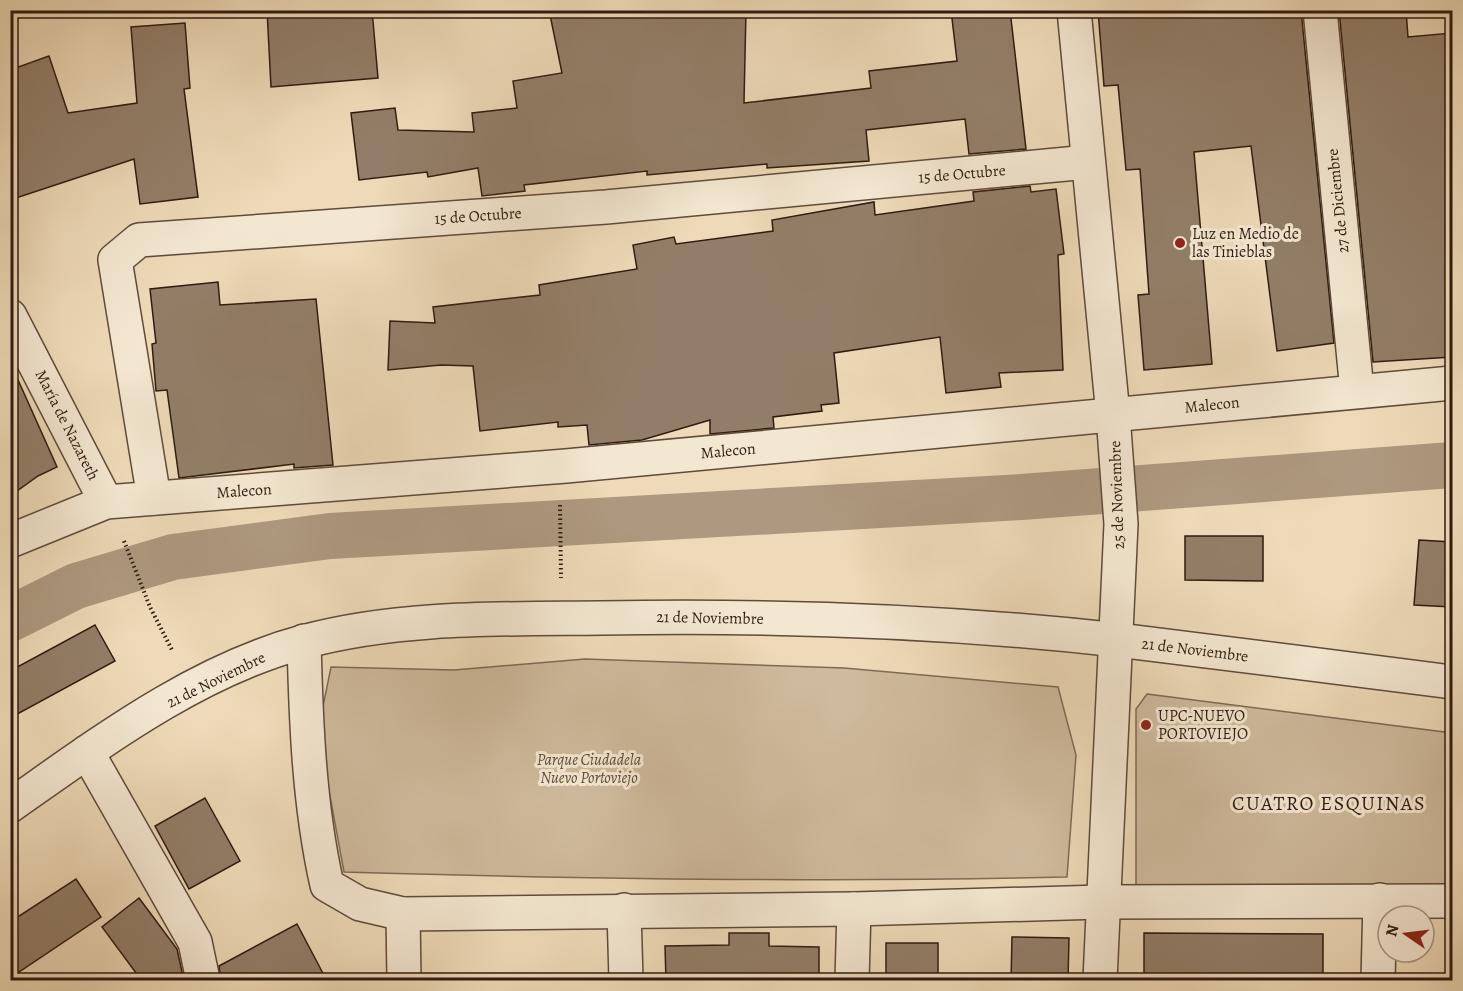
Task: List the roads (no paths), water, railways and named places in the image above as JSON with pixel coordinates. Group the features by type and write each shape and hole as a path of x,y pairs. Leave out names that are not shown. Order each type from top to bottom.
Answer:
{"street":[{"name":"25 de Noviembre","path":"1074,10 1113,415 1121,524 1101,902 1100,981"},
{"name":"27 de Diciembre","path":"1320,10 1357,391"},
{"name":"15 de Octubre","path":"154,498 115,260 139,240 606,207 1088,162"},
{"name":"María de Nazareth","path":"10,316 106,502"},
{"name":"Malecon","path":"10,542 106,502 566,466 1452,382"},
{"name":"21 de Noviembre","path":"10,806 87,752 191,689 250,659 304,641 376,628 463,620 716,616 994,629 1116,640 1452,682"},
{"path":"304,641 306,722 318,844 327,885 360,904 403,914 854,909 1101,902 1452,901"},
{"path":"87,752 195,942 203,981"},
{"path":"1378,981 1380,900"},
{"path":"852,981 854,909"},
{"path":"624,910 626,981"},
{"path":"403,914 404,981"}],"waterway":[{"path":"10,619 76,586 173,557 330,536 1021,497 1452,465"}],"place":[{"name":"Luz en Medio de las Tinieblas","path":"1180,243"},
{"name":"UPC-NUEVO PORTOVIEJO","path":"1146,725"}],"district":[{"name":"CUATRO ESQUINAS","path":"1329,803"}],"park label":[{"name":"Parque Ciudadela Nuevo Portoviejo","path":"589,769"}]}
